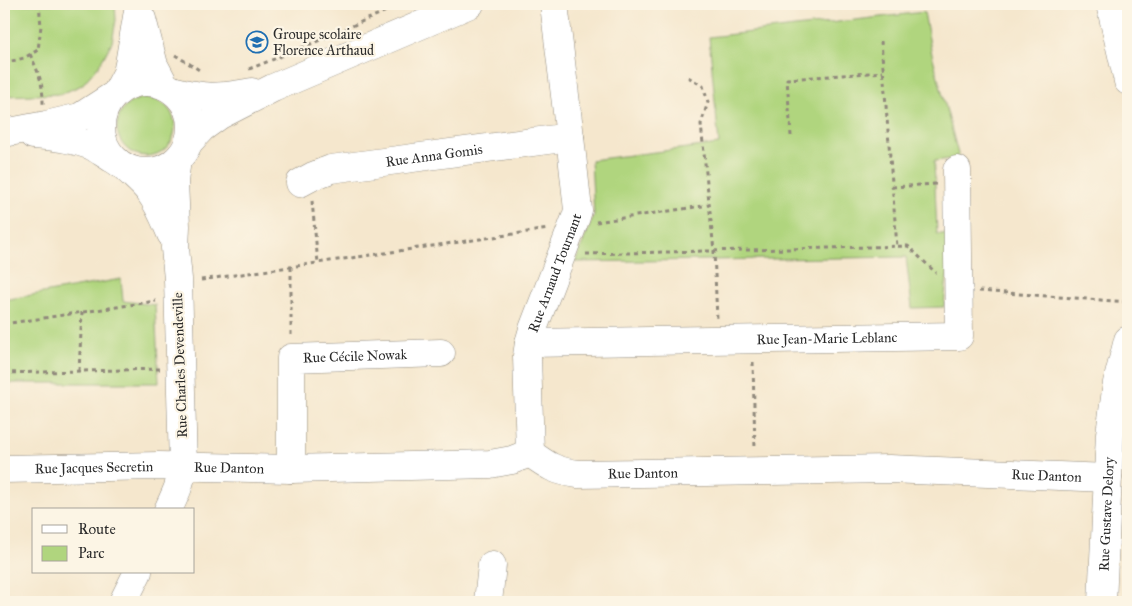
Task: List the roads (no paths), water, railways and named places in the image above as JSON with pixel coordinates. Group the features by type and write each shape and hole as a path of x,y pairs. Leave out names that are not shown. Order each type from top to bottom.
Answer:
{"street":[{"path":"139,4 151,55 158,75 168,88 184,102 188,110 191,126 183,151"},
{"path":"120,164 104,145 100,128 103,112 127,73 130,64 139,4"},
{"path":"4,133 70,140 93,147 120,164 142,172 157,171 164,169 183,151 202,128 220,116 273,88 470,4"},
{"name":"Rue Arnaud Tournant","path":"530,453 528,343 578,210 554,4"},
{"path":"1110,4 1128,81"},
{"path":"4,133 80,117 132,84 140,82 157,83 197,96 234,95 273,88"},
{"name":"Rue Anna Gomis","path":"305,180 331,169 570,137"},
{"name":"Rue Charles Devendeville","path":"169,508 178,489 183,467 174,181 175,170 183,151"},
{"name":"Rue Charles Devendeville","path":"120,164 154,198 166,222 175,248"},
{"name":"Rue Jean-Marie Leblanc","path":"528,343 959,336 957,177"},
{"name":"Rue Gustave Delory","path":"1102,602 1117,517 1108,478 1110,434 1114,400 1128,340"},
{"name":"Rue Cécile Nowak","path":"291,469 291,358 441,353"},
{"name":"Rue Danton","path":"183,467 291,469 490,464 512,460 530,453 554,469 578,474 889,470 1108,478"},
{"name":"Rue Jacques Secretin","path":"4,470 183,467"},
{"path":"488,602 492,565"},
{"path":"123,602 137,574"}],"place":[{"name":"Groupe scolaire Florence Arthaud","path":"257,42"}]}
